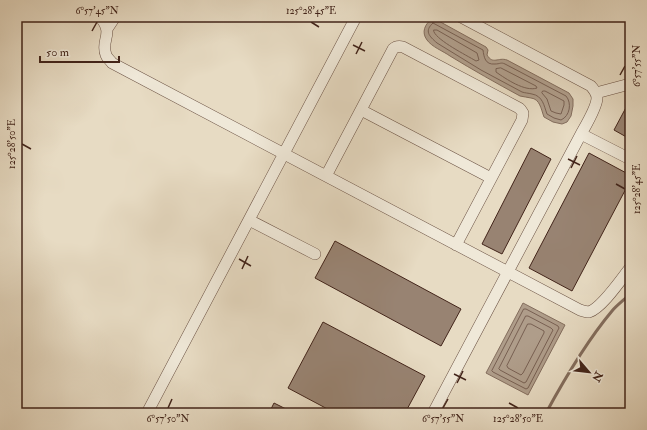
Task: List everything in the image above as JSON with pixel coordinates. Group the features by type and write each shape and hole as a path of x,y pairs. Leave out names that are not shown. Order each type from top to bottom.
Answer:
{"lane":[{"path":"100,17 105,22 107,29 105,49 106,56 112,63 584,312 588,312 596,308 603,302 630,268"},
{"path":"107,29 115,17"},
{"path":"147,413 356,17"},
{"path":"433,413 581,134 596,104 597,98 596,93 591,86 461,17"},
{"path":"326,176 393,49 397,46 403,47 519,108 523,113 522,120 456,245"},
{"path":"596,93 626,85"},
{"path":"361,110 491,178"},
{"path":"581,134 630,159"},
{"path":"249,220 316,254"}],"water":[{"path":"432,19 435,19 486,47 488,50 487,55 491,60 507,60 569,93 573,99 573,106 571,116 567,122 562,124 553,122 544,117 540,105 536,100 520,96 432,45 425,37 424,31 427,23"},
{"path":"523,303 565,325 528,395 486,373"}],"building":[{"path":"630,100 630,139 614,130"},
{"path":"531,148 551,159 502,254 482,244"},
{"path":"589,153 630,175 630,181 572,291 529,268"},
{"path":"335,241 461,309 441,346 315,278"},
{"path":"323,322 425,376 405,413 335,413 288,388"},
{"path":"274,403 294,413 269,413"}],"waterway":[{"path":"546,413 568,374 593,335 614,309 630,294"}]}
